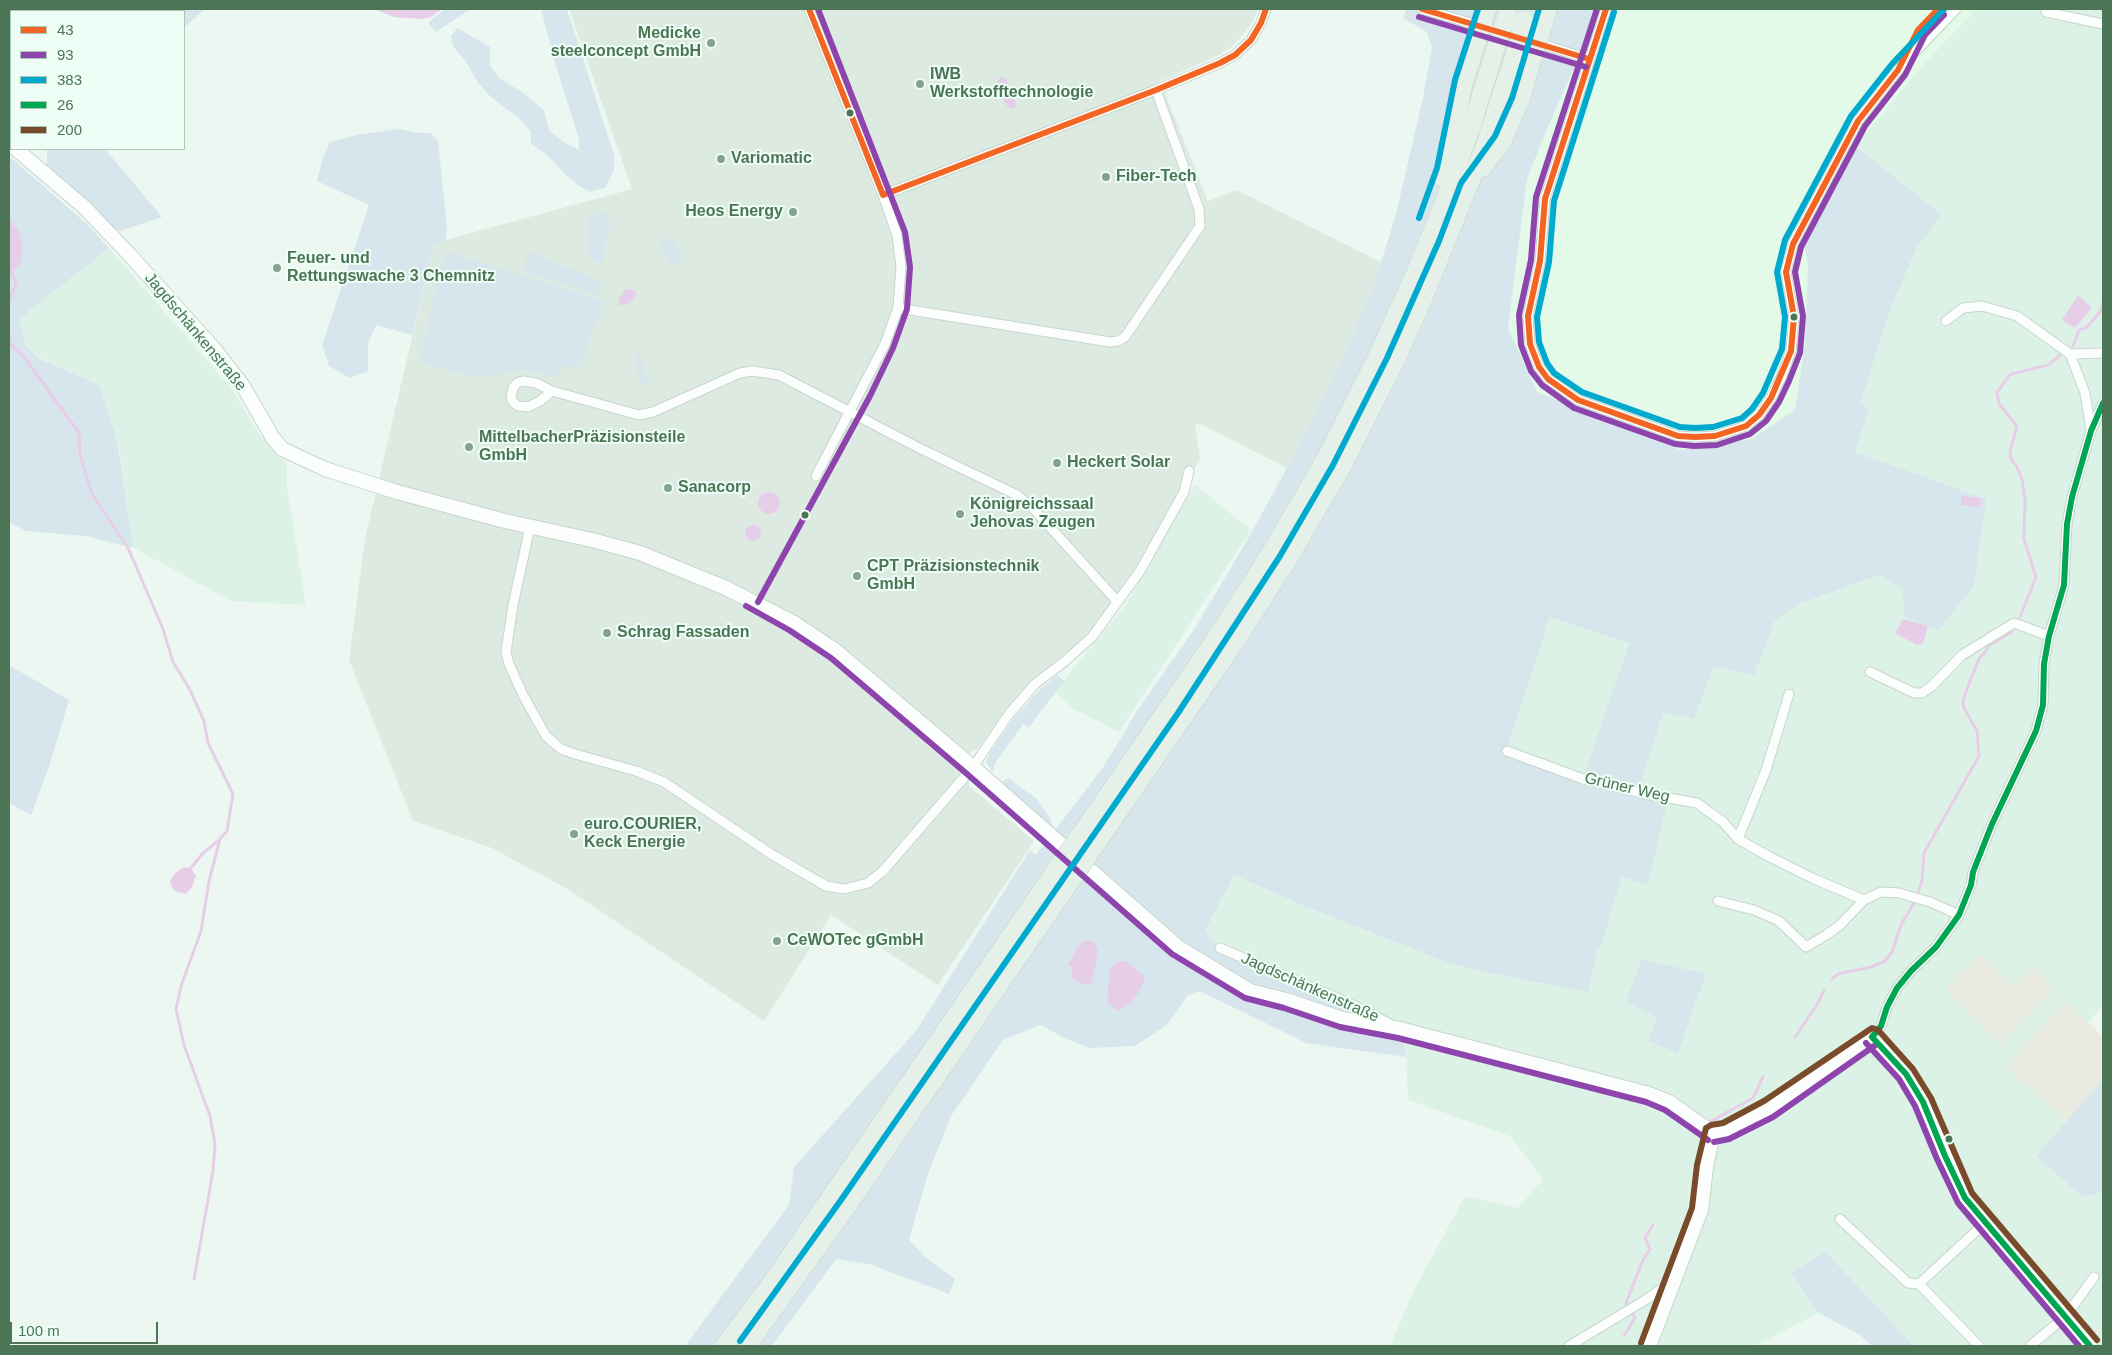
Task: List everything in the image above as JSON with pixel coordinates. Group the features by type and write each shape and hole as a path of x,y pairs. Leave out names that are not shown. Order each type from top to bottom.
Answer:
{"highway":[{"path":"1416,271 1418,245 1446,170 1464,82 1487,9"},
{"path":"1469,187 1503,140 1520,101 1548,9"},
{"path":"724,1346 811,1225 1184,686 1273,549 1340,429 1376,359 1416,271 1463,150 1507,12"},
{"path":"747,1346 848,1205 1185,718 1287,562 1341,469 1395,362 1424,297 1484,148 1526,14"}],"main road":[{"name":"Jagdschänkenstraße","path":"17,150 96,219 215,350 243,386 273,438 282,449 312,464 348,478 530,527 592,540 640,554 750,598 794,623 836,651 973,767 1178,947 1250,990 1342,1019 1400,1029 1649,1094 1669,1102 1713,1133"},
{"path":"1649,1346 1701,1210 1706,1167 1713,1133 1726,1131 1768,1109 1872,1037 1906,1074 1923,1102 1965,1198 2090,1346"}],"street":[{"path":"808,9 883,195 897,235 900,262 898,308 885,344 816,476"},
{"path":"883,195 1156,90 1235,55 1251,40 1261,23 1266,9"},
{"path":"1422,9 1589,59"},
{"path":"1606,9 1545,199 1540,261 1528,316 1528,332 1539,367 1548,379 1578,400 1678,436 1695,437 1715,436 1746,426 1759,415 1771,398 1791,351 1794,317 1786,272 1793,244 1863,115 1898,70 1956,9"},
{"path":"2046,12 2103,24"},
{"path":"898,308 1110,342 1118,341 1125,336 1172,270 1200,226 1200,209 1156,90"},
{"path":"1946,321 1962,308 1982,306 2017,316 2070,354 2085,393 2091,431"},
{"path":"2070,354 2103,353"},
{"path":"552,391 639,414 653,412 740,373 752,371 778,375 956,467 1017,495 1030,505 1117,600"},
{"path":"1872,1037 1881,1026 1887,1006 1897,988 1911,971 1936,947 1959,915 1992,824 2036,731 2044,705 2044,664 2064,586 2067,524 2072,497 2091,431 2103,403"},
{"path":"530,527 512,611 506,652 512,672 546,736 561,749 636,771 664,782 771,854 826,886 844,889 868,883 883,871 973,767 1009,714 1035,684 1092,637 1117,600 1140,571 1184,492 1189,471"},
{"path":"1870,672 1914,693 1922,692 1932,686 1962,656 2014,623 2050,636"},
{"path":"1738,838 1766,770 1789,694"},
{"name":"Grüner Weg","path":"1507,751 1582,779 1646,794 1697,803 1723,822 1738,838 1768,856 1812,878 1864,900"},
{"path":"1718,901 1754,910 1779,920 1806,947 1839,926 1864,900 1881,892 1899,893 1930,902 1959,915"},
{"name":"Jagdschänkenstraße","path":"1220,948 1353,1005 1400,1029"},
{"path":"1840,1219 1908,1283 1919,1284 1979,1346"},
{"path":"1919,1284 1985,1223"},
{"path":"2030,1346 2065,1317 2094,1277"},
{"path":"1569,1346 1647,1299 1674,1280"}],"shaded area":[{"path":"205,9 185,27 185,10 34,10"},
{"path":"374,9 442,9 431,17 421,19 394,17"},
{"path":"445,9 470,9 436,32 428,23"},
{"path":"541,9 567,9 614,155 614,170 606,187 590,192 578,185 548,156 531,143 531,132 521,120 490,96 478,83 467,63 453,46 451,36 457,28 490,47 490,65 499,78 522,92 544,110 549,130 562,141 579,150 579,139 555,63"},
{"path":"569,9 1258,9 1253,21 1243,35 1230,48 1217,56 1160,81 1208,201 1237,190 1381,262 1371,293 1332,381 1287,468 1200,424 1195,424 1200,459 1127,581 1088,634 1031,682 1006,710 977,749 970,752 969,786 1034,841 938,985 831,915 764,1021 569,890 492,848 413,821 349,660 365,539 434,243 632,189"},
{"path":"1407,9 1600,9 1527,179 1508,328 1537,392 1681,450 1752,439 1795,410 1805,345 1808,266 1804,242 1855,146 1941,214 1917,248 1892,305 1860,404 1870,409 1855,452 1986,499 1974,585 1939,630 1904,617 1903,588 1878,575 1797,605 1775,621 1754,676 1714,666 1694,719 1663,713 1638,792 1668,798 1648,885 1622,877 1600,949 1598,948 1588,992 1483,972 1446,962 1302,905 1234,875 1205,931 1220,948 1400,1029 1406,1057 1306,1043 1200,991 1188,995 1167,1025 1135,1046 1090,1048 1066,1039 1041,1025 1003,1040 951,1116 928,1174 909,1240 925,1257 955,1279 949,1294 869,1264 836,1259 772,1346 685,1346 789,1205 794,1167 916,1031 1030,850 1036,855 1104,766 1137,711 1195,628 1287,468 1332,381 1371,293 1395,218 1423,98 1432,47 1427,32 1403,18","holes":["1550,617 1629,643 1583,779 1507,750"]},
{"path":"1600,9 1976,9 1921,67 1855,146 1804,242 1808,266 1805,345 1795,410 1752,439 1681,450 1537,392 1508,328 1527,179"},
{"path":"1976,9 2103,9 2103,1005 2088,1023 2103,1037 2103,1082 2083,1197 2103,1192 2103,1346 1914,1346 1825,1251 1790,1273 1819,1313 1755,1346 1390,1346 1412,1294 1465,1196 1518,1208 1543,1179 1510,1136 1408,1100 1406,1057 1400,1029 1220,948 1205,931 1234,875 1302,905 1446,962 1483,972 1566,988 1576,945 1600,948 1622,877 1648,884 1638,792 1663,713 1694,719 1714,665 1754,676 1775,621 1797,605 1878,575 1903,588 1986,499 1855,453 1870,409 1860,405 1892,305 1917,248 1940,214 1855,146 1921,67"},
{"path":"1000,77 1006,79 1013,92 1017,107 1011,109 1004,101 997,82"},
{"path":"399,129 431,133 438,141 447,226 446,240 434,244 412,335 376,325 368,344 368,371 350,378 329,366 322,345 369,205 317,181 322,160 330,142 357,135"},
{"path":"47,150 106,150 162,217 120,231 104,220 47,169"},
{"path":"9,156 88,225 109,248 28,312 20,321 25,345 40,359 100,385 117,440 134,548 85,536 26,531 9,522 9,278 20,263 18,230 9,218"},
{"path":"605,212 611,223 601,264 589,258 588,220 593,215"},
{"path":"9,218 18,230 23,248 20,263 9,278"},
{"path":"673,236 683,261 670,266 660,241"},
{"path":"109,248 232,389 260,435 287,464 287,488 306,605 231,601 134,548 118,441 100,385 42,359 25,345 20,321 28,312"},
{"path":"444,251 604,301 582,366 562,367 558,378 525,370 491,376 469,376 420,362"},
{"path":"529,252 594,278 600,283 600,296 522,271"},
{"path":"634,290 637,295 630,303 619,306 619,297 624,291"},
{"path":"2078,295 2092,308 2075,328 2062,320"},
{"path":"638,352 650,383 644,384 639,382 635,355"},
{"path":"1195,485 1251,530 1119,732 1072,708 1055,691 1124,607"},
{"path":"769,492 777,495 780,503 777,511 769,514 761,511 758,503 761,495"},
{"path":"1962,496 1981,498 1980,507 1961,505"},
{"path":"750,525 756,525 761,530 759,539 750,541 745,536 745,530"},
{"path":"1550,617 1629,643 1583,779 1507,751"},
{"path":"1903,619 1928,626 1923,644 1916,645 1895,633"},
{"path":"9,665 69,700 49,767 31,815 9,803"},
{"path":"1058,675 1064,681 1029,727 1023,724 994,765 993,773 986,762 991,751 1014,718 1039,690"},
{"path":"1008,778 1037,799 1049,816 1053,828 1000,783"},
{"path":"184,867 191,868 196,876 192,887 186,894 174,891 170,882 174,874"},
{"path":"1087,940 1094,942 1098,952 1092,983 1088,985 1076,982 1071,977 1072,967 1068,964 1077,948 1082,942"},
{"path":"1981,954 2012,987 2032,966 2055,989 2000,1045 1945,988"},
{"path":"1642,959 1706,974 1678,1053 1648,1041 1657,1017 1626,1002"},
{"path":"1120,961 1127,962 1145,977 1142,987 1132,1002 1118,1011 1107,1002 1110,970 1115,963"},
{"path":"2065,1001 2103,1037 2103,1082 2067,1121 2005,1067"},
{"path":"2102,1081 2103,1192 2083,1197 2036,1156"},
{"path":"1825,1251 1914,1346 1872,1346 1860,1335 1819,1313 1790,1273"}],"waterway":[{"path":"9,300 16,284 12,274"},
{"path":"2073,346 2079,330 2087,327 2100,312 2103,303"},
{"path":"9,335 9,343 24,357 79,433 80,455 92,494 128,548 163,629 173,662 189,688 204,721 208,743 233,794 227,831 220,839 209,881 201,931 181,986 176,1009 184,1045 210,1116 215,1144 213,1171 194,1279"},
{"path":"2020,617 2036,577 2024,539 2025,500 2022,479 2011,459 2010,452 2017,426 1999,404 1997,392 2011,374 2048,365 2060,355"},
{"path":"1918,892 1922,881 1924,853 1979,756 1977,731 1964,708 1963,701 1968,686 1979,659 1990,645 2012,632"},
{"path":"191,868 202,854 219,840"},
{"path":"1832,979 1838,974 1871,967 1885,961 1892,952 1901,925 1914,903"},
{"path":"1795,1037 1817,1005 1824,990"},
{"path":"1710,1122 1753,1098 1763,1077"},
{"path":"1624,1336 1635,1318 1626,1303 1643,1260 1650,1249 1645,1238 1653,1225"}],"transit line":[{"name":"43","path":"809,9 883,195"},
{"name":"93","path":"758,602 870,396 893,348 907,309 910,267 905,232 818,9"},
{"name":"43","path":"883,195 1156,90 1220,63 1235,55 1251,40 1261,23 1266,9"},
{"name":"43","path":"1422,9 1589,59"},
{"name":"383","path":"1419,218 1437,168 1455,80 1478,9"},
{"name":"383","path":"740,1341 841,1200 1178,713 1280,556 1333,465 1387,358 1439,241 1461,183 1495,136 1512,98 1539,9"},
{"name":"93","path":"1597,9 1536,197 1531,260 1519,315 1521,345 1531,371 1542,385 1574,408 1675,444 1694,446 1717,445 1750,434 1766,421 1779,402 1800,353 1803,316 1795,272 1801,247 1865,126 1905,75 1925,35 1944,15"},
{"name":"43","path":"1606,9 1545,199 1540,261 1528,316 1530,344 1539,367 1548,379 1578,400 1678,436 1695,437 1715,436 1746,426 1759,415 1771,398 1791,351 1794,317 1786,272 1793,244 1858,121 1898,70 1918,30 1938,9"},
{"name":"383","path":"1614,12 1554,201 1549,262 1537,317 1539,342 1547,363 1554,373 1582,392 1680,427 1695,428 1713,427 1742,418 1752,409 1763,393 1782,349 1785,317 1777,272 1785,240 1851,116 1892,64 1944,9"},
{"name":"93","path":"1419,17 1586,67"},
{"name":"26","path":"1872,1037 1881,1026 1887,1007 1897,988 1911,971 1936,947 1959,915 1992,824 2036,731 2043,705 2044,664 2049,636 2064,585 2067,524 2072,497 2091,431 2103,403"},
{"name":"93","path":"746,606 789,630 831,658 967,774 1172,954 1245,998 1284,1008 1340,1027 1398,1038 1646,1102 1665,1110 1708,1140"},
{"name":"200","path":"1641,1343 1692,1208 1697,1165 1706,1128 1723,1123 1764,1101 1872,1028 1878,1030 1913,1069 1931,1098 1972,1193 2097,1340"},
{"name":"26","path":"1872,1037 1906,1074 1923,1102 1965,1198 2090,1346"},
{"name":"93","path":"1866,1043 1899,1079 1915,1106 1958,1203 2079,1346"},
{"name":"93","path":"1714,1142 1729,1139 1773,1117 1877,1044"}],"place":[{"name":"Medicke steelconcept GmbH","path":"711,43"},
{"name":"IWB Werkstofftechnologie","path":"920,84"},
{"name":"Variomatic","path":"721,159"},
{"name":"Fiber-Tech","path":"1106,177"},
{"name":"Heos Energy","path":"793,212"},
{"name":"Feuer- und Rettungswache 3 Chemnitz","path":"277,268"},
{"name":"MittelbacherPräzisionsteile GmbH","path":"469,447"},
{"name":"Heckert Solar","path":"1057,463"},
{"name":"Sanacorp","path":"668,488"},
{"name":"Königreichssaal Jehovas Zeugen","path":"960,514"},
{"name":"CPT Präzisionstechnik GmbH","path":"857,576"},
{"name":"Schrag Fassaden","path":"607,633"},
{"name":"euro.COURIER, Keck Energie","path":"574,834"},
{"name":"CeWOTec gGmbH","path":"777,941"}]}
